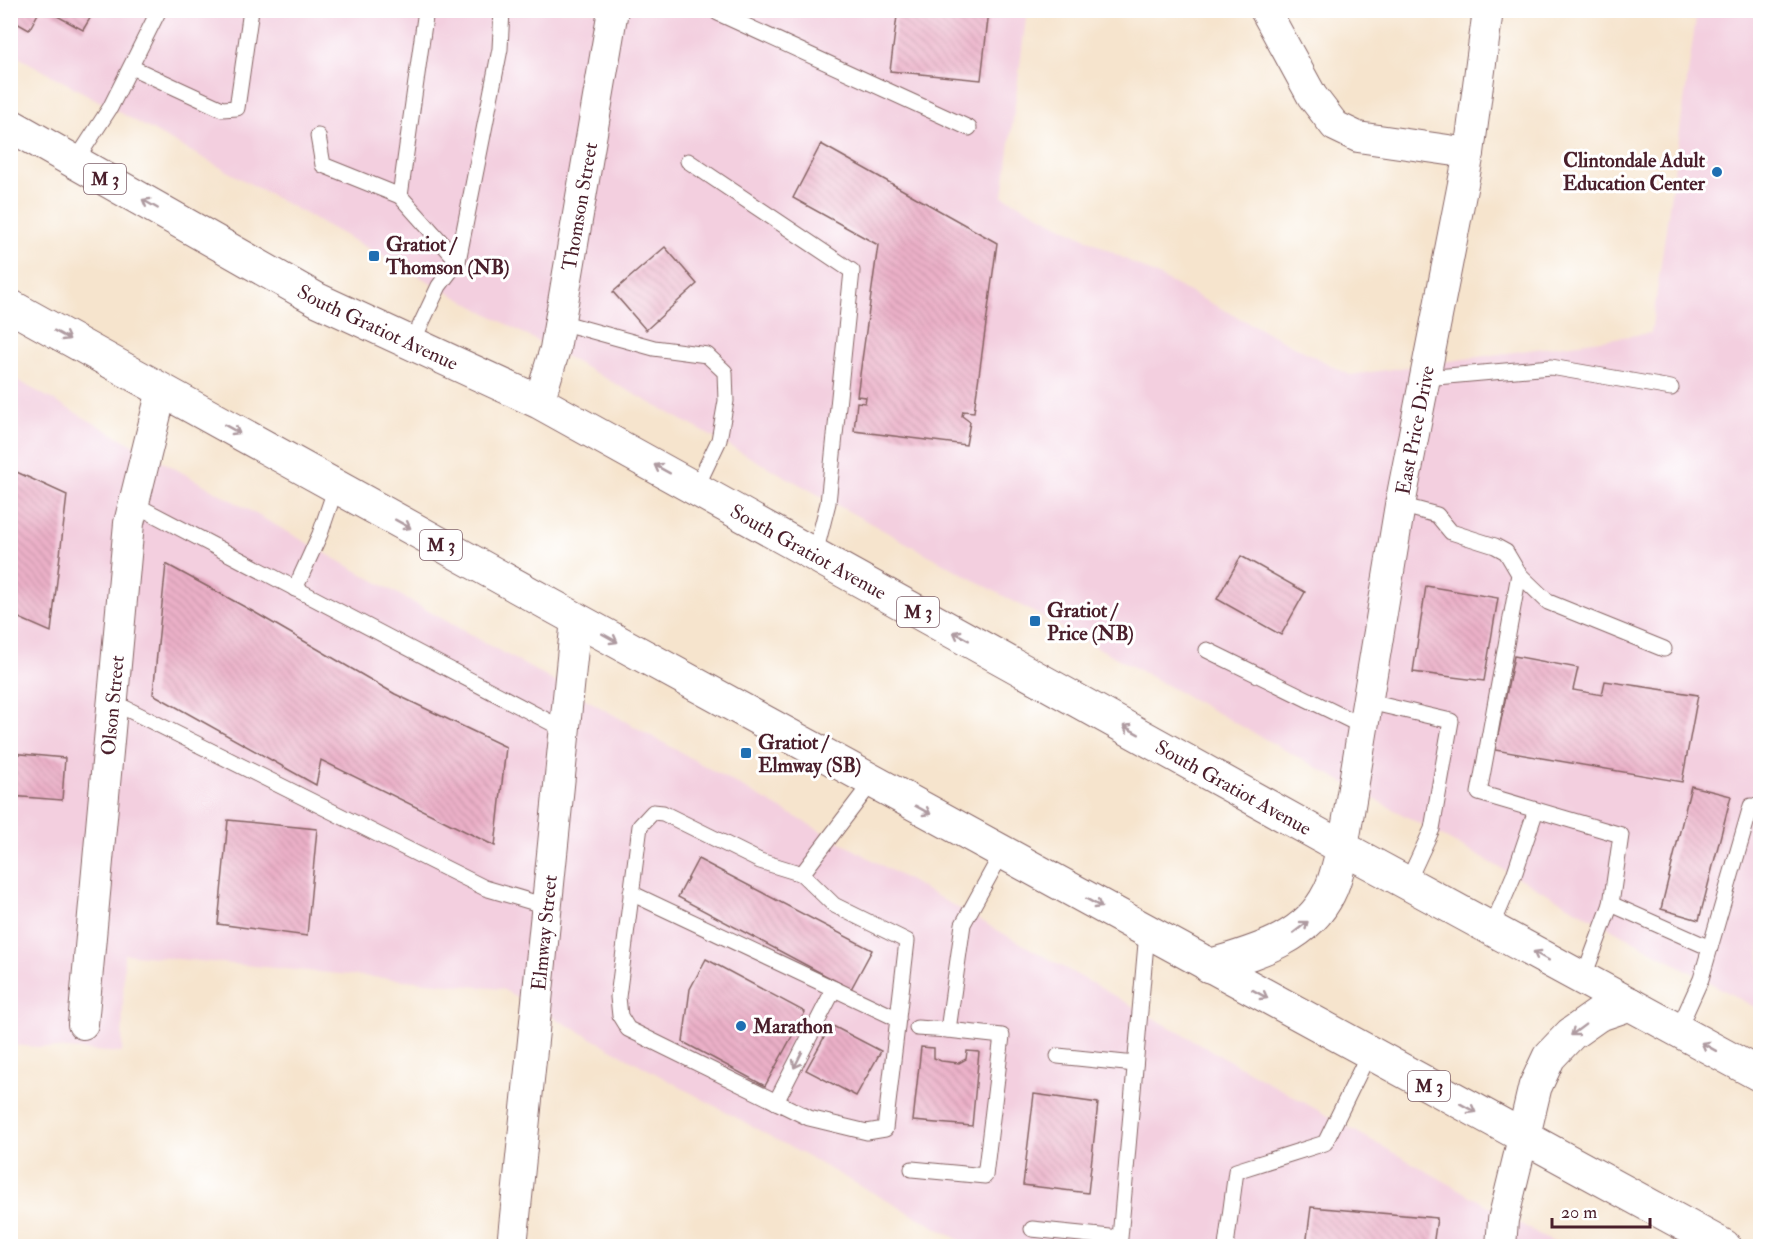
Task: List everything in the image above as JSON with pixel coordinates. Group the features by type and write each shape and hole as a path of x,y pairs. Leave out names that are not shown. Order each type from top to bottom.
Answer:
{"main road":[{"name":"South Gratiot Avenue","path":"10,125 318,300 539,402 1407,883 1761,1075"},
{"name":"M 3","path":"10,306 872,782 1724,1246"},
{"path":"1209,966 1265,948 1294,933 1315,916 1330,892 1344,848"},
{"path":"1523,1138 1535,1086 1549,1057 1571,1034 1598,1015 1630,1004"}],"street":[{"name":"Thomson Street","path":"539,402 555,349 613,10"},
{"path":"1266,10 1312,96 1335,126 1358,137 1469,153"},
{"name":"East Price Drive","path":"1344,848 1400,505 1469,153 1488,10"},
{"name":"Olson Street","path":"83,1024 129,523 162,390"},
{"name":"Elmway Street","path":"512,1246 576,619"},
{"path":"1501,1246 1503,1220 1523,1138"}],"lane":[{"path":"75,162 110,108 159,10"},
{"path":"131,67 222,109 237,108 251,10"},
{"path":"400,196 426,10"},
{"path":"412,343 439,286 458,261 500,49 502,10"},
{"path":"716,10 717,13 969,128"},
{"path":"318,136 323,165 400,196 458,261"},
{"path":"688,161 852,271 828,503 815,554"},
{"path":"560,322 654,348 707,355 725,372 726,401 719,440 696,488"},
{"path":"1425,378 1551,367 1671,388"},
{"path":"295,589 320,534 336,487"},
{"path":"134,504 565,730"},
{"path":"1400,505 1437,514 1451,532 1495,546 1506,552 1519,574 1548,602 1664,650"},
{"path":"1519,574 1479,793 1621,835 1611,904 1583,979"},
{"path":"1207,650 1366,715 1451,721 1432,829 1407,883"},
{"path":"113,702 485,888 546,906"},
{"path":"802,874 872,782"},
{"path":"1678,1030 1701,979 1751,806"},
{"path":"1491,929 1514,875 1536,810"},
{"path":"653,812 663,813 760,861 802,874 834,905 907,941 885,1129 867,1132 809,1118 628,1029 620,1016 618,997 631,893 640,826 653,812"},
{"path":"948,1030 963,924 1002,853"},
{"path":"631,893 898,1019"},
{"path":"1611,904 1710,948"},
{"path":"1032,1229 1120,1238 1147,932"},
{"path":"776,1102 834,989"},
{"path":"912,1169 985,1176 1002,1036 917,1028"},
{"path":"1226,1246 1236,1171 1325,1143 1369,1053"},
{"path":"1058,1056 1135,1064"}],"shaded area":[{"path":"10,11 1027,11 1003,196 1350,375 1651,333 1697,11 1760,11 1760,1010 11,53"},
{"path":"10,376 1560,1246 970,1246 502,989 124,954 122,1053 11,1045"}],"building":[{"path":"18,10 40,10 29,30 13,21"},
{"path":"46,10 95,10 83,30"},
{"path":"862,10 989,10 981,80 890,71 897,16 862,12"},
{"path":"821,144 997,243 974,412 963,411 962,416 970,422 966,445 854,431 857,402 865,403 866,397 857,396 878,245 793,198"},
{"path":"665,247 697,284 646,330 613,292"},
{"path":"10,469 67,495 51,632 10,614"},
{"path":"1241,556 1305,592 1281,635 1217,599"},
{"path":"166,564 395,694 506,747 495,846 321,760 316,785 153,694"},
{"path":"1426,586 1498,598 1484,681 1413,672"},
{"path":"1514,656 1578,668 1573,690 1602,695 1605,681 1698,695 1682,782 1495,750"},
{"path":"10,753 65,758 62,800 10,796"},
{"path":"1691,786 1731,796 1699,920 1661,909"},
{"path":"228,820 317,829 307,936 218,924"},
{"path":"698,859 872,950 851,989 678,897"},
{"path":"706,959 805,1012 765,1086 683,1042 690,989"},
{"path":"831,1025 881,1051 856,1096 806,1070"},
{"path":"921,1047 934,1048 934,1058 941,1061 959,1063 966,1059 967,1051 979,1052 972,1126 913,1121"},
{"path":"1034,1094 1098,1103 1088,1193 1023,1185"},
{"path":"1311,1207 1437,1218 1433,1246 1306,1246"}],"place":[{"name":"Clintondale Adult Education Center","path":"1717,172"},
{"name":"Gratiot / Thomson (NB)","path":"374,256"},
{"name":"Gratiot / Price (NB)","path":"1035,621"},
{"name":"Gratiot / Elmway (SB)","path":"746,753"},
{"name":"Marathon","path":"741,1026"}]}
